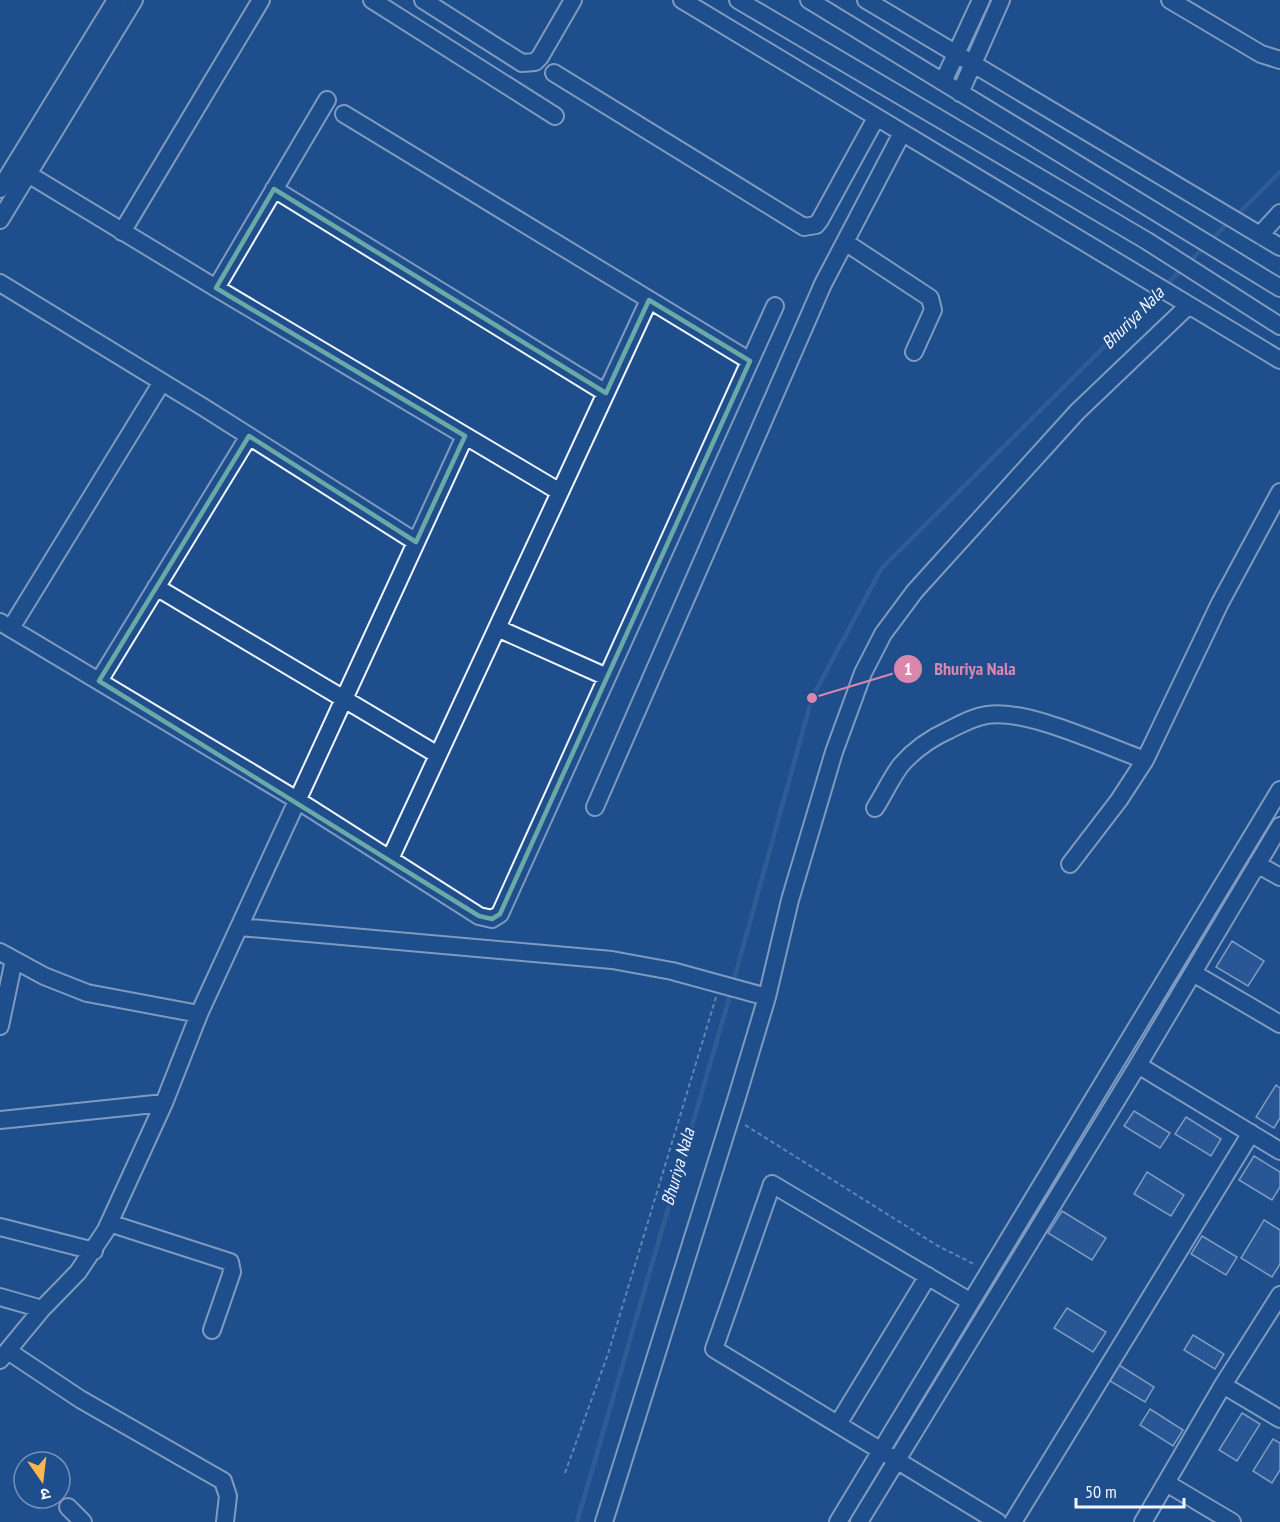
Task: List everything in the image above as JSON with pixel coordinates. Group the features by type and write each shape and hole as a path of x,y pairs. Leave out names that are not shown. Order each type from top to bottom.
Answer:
{"street":[{"path":"0,189 116,0"},
{"path":"0,220 134,0"},
{"path":"122,232 261,0"},
{"path":"372,0 555,116"},
{"path":"423,0 522,63 530,63 540,57 573,0"},
{"path":"682,0 1280,360"},
{"path":"738,0 1162,250 1280,326"},
{"path":"809,0 1280,288"},
{"path":"866,0 1215,206 1280,247"},
{"path":"943,82 981,0"},
{"path":"960,93 1001,0"},
{"path":"1170,0 1261,54 1280,60"},
{"path":"554,73 804,227 816,225 820,220 876,118"},
{"path":"216,288 327,100"},
{"path":"344,114 750,361"},
{"path":"595,807 736,478 823,284 902,133"},
{"path":"28,174 560,492"},
{"path":"274,189 606,393"},
{"path":"1255,231 1280,213"},
{"path":"845,242 930,298 933,310 914,352"},
{"path":"0,284 162,382 416,542"},
{"path":"390,859 649,300"},
{"path":"604,1522 731,1117 761,995 849,705 883,634 915,591 1077,412 1184,304"},
{"path":"162,382 6,625 297,800 479,916 492,919 500,914 775,306"},
{"path":"99,681 249,436"},
{"path":"225,1522 228,1496 223,1481 4,1356 42,1309 78,1272 94,1251 110,1222 164,1102 199,1014 465,436"},
{"path":"1070,864 1119,800 1145,760 1220,603 1280,492"},
{"path":"156,587 438,754"},
{"path":"497,628 607,677"},
{"path":"875,808 901,766 916,750 938,734 972,719 989,715 1008,714 1030,719 1145,760"},
{"path":"838,1522 1280,790"},
{"path":"859,1522 1138,1065 1280,826"},
{"path":"1257,864 1280,877"},
{"path":"240,927 612,960 672,971 761,995"},
{"path":"0,1026 7,956 44,976 87,993 199,1014"},
{"path":"1193,973 1280,1024"},
{"path":"1138,1065 1280,1151"},
{"path":"0,1120 164,1102"},
{"path":"1013,1522 1251,1133"},
{"path":"971,1302 772,1184 714,1349 998,1522"},
{"path":"110,1222 230,1262 232,1272 212,1330"},
{"path":"0,1227 94,1251"},
{"path":"838,1424 928,1276"},
{"path":"1143,1522 1223,1385 1280,1295"},
{"path":"0,1297 42,1309"},
{"path":"1223,1385 1280,1419"},
{"path":"1167,1484 1232,1522"},
{"path":"71,1510 83,1522"}],"path":[{"path":"565,1473 608,1354 724,984"},
{"path":"731,1117 938,1246 989,1272"}],"highlighted area":[{"path":"274,189 606,393 649,300 750,361 500,914 492,919 479,916 99,681 249,436 416,542 465,436 216,288"}],"building":[{"path":"1232,941 1264,961 1248,986 1216,967"},
{"path":"1276,1085 1280,1088 1280,1118 1274,1128 1256,1117"},
{"path":"1134,1111 1170,1133 1160,1148 1124,1126"},
{"path":"1186,1117 1221,1139 1211,1156 1175,1134"},
{"path":"1254,1156 1280,1172 1280,1187 1272,1200 1239,1180"},
{"path":"1147,1172 1184,1195 1171,1216 1134,1194"},
{"path":"1062,1211 1106,1238 1092,1260 1048,1233"},
{"path":"1264,1220 1280,1230 1280,1264 1272,1277 1241,1258"},
{"path":"1202,1236 1237,1257 1226,1275 1191,1254"},
{"path":"1067,1308 1106,1332 1093,1352 1054,1328"},
{"path":"1193,1335 1224,1354 1215,1369 1184,1350"},
{"path":"1119,1365 1154,1387 1145,1402 1110,1381"},
{"path":"1150,1409 1183,1430 1173,1446 1140,1425"},
{"path":"1242,1413 1260,1424 1237,1461 1219,1450"},
{"path":"1273,1439 1280,1443 1280,1470 1272,1483 1253,1471"}],"waterway":[{"name":"Bhuriya Nala","path":"1235,217 1280,172"},
{"name":"Bhuriya Nala","path":"1188,263 1229,222"},
{"name":"Bhuriya Nala","path":"1165,286 1182,269"},
{"name":"Bhuriya Nala","path":"733,983 812,698 881,569 1159,292"},
{"name":"Bhuriya Nala","path":"577,1522 731,992"}],"place":[{"name":"Bhuriya Nala","path":"812,698"}]}
